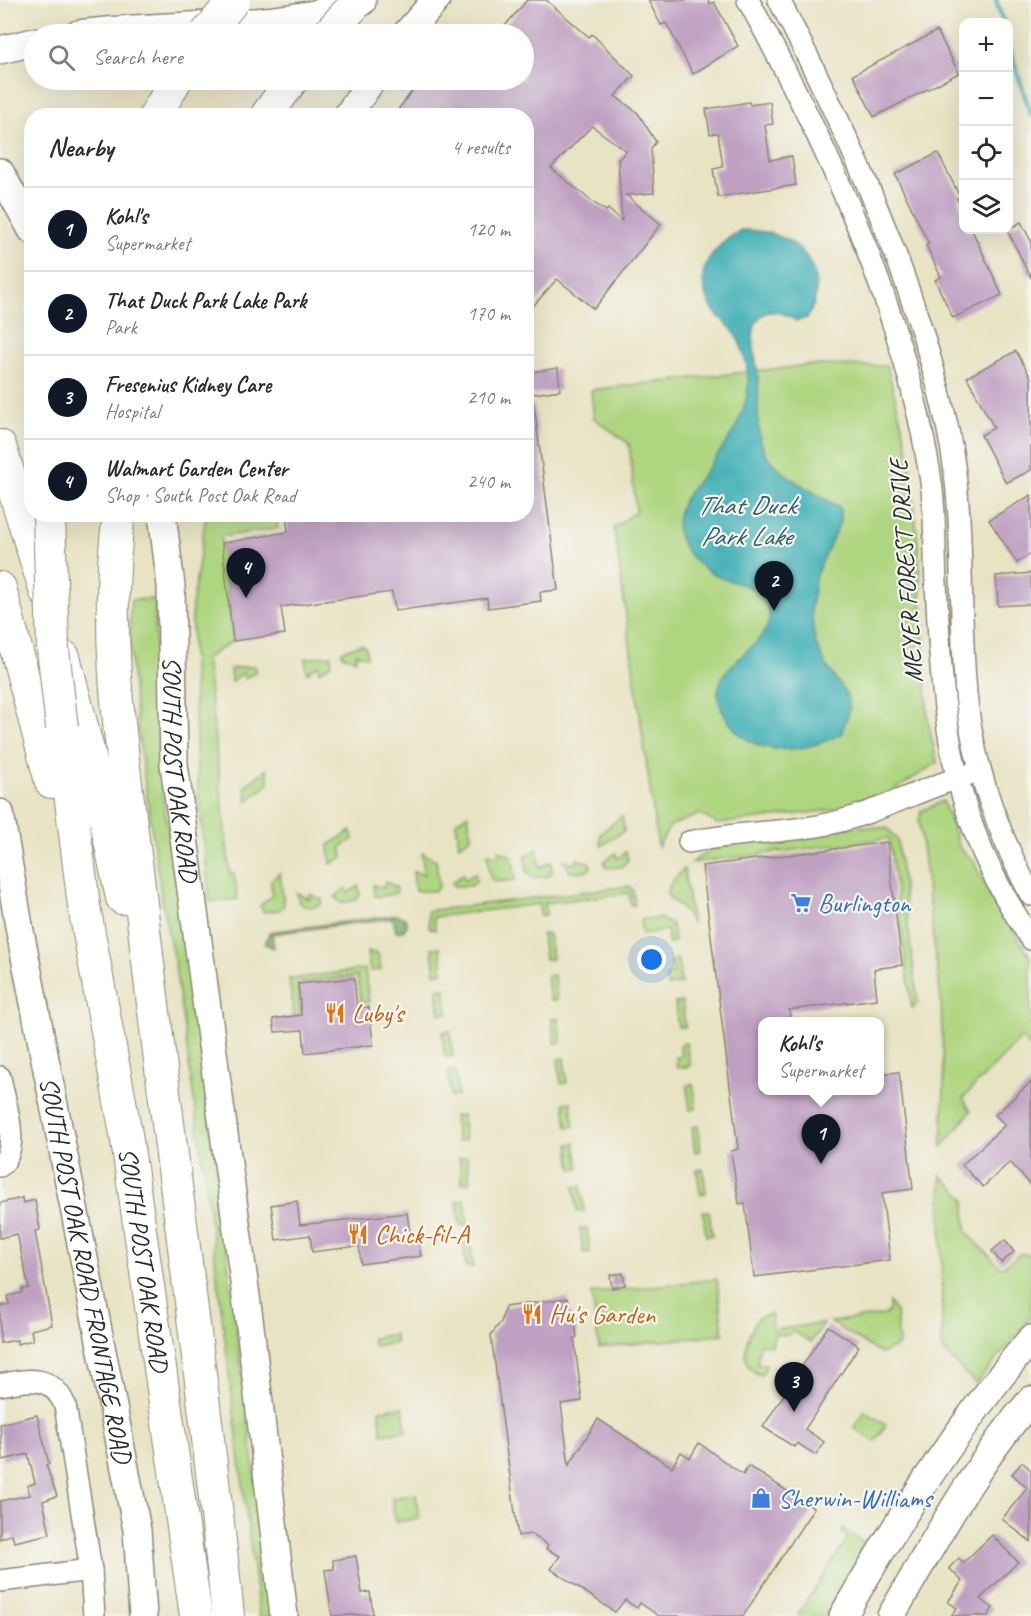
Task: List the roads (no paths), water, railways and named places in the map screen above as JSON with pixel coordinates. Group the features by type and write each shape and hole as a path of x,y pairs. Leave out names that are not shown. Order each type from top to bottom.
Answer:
{"highway":[{"path":"214,24 234,0"},
{"path":"337,24 359,0"},
{"path":"160,108 170,90"},
{"path":"272,108 285,90"},
{"path":"0,446 24,521"},
{"path":"24,522 49,600 104,812 162,1086"},
{"path":"49,522 53,649 84,906"},
{"path":"119,522 113,586 114,660 162,1086"},
{"path":"0,588 84,906"},
{"name":"SOUTH POST OAK ROAD","path":"84,906 126,1134 196,1616"},
{"name":"SOUTH POST OAK ROAD","path":"162,1086 228,1616"},
{"path":"186,1545 189,1616"},
{"path":"222,1561 232,1616"}],"main road":[{"path":"219,24 318,12 367,0"},
{"path":"415,24 436,0"},
{"path":"0,50 24,44"},
{"path":"353,108 365,90"},
{"path":"0,172 24,216"},
{"name":"SOUTH POST OAK ROAD","path":"163,522 171,586 174,764 250,1326 284,1616"},
{"path":"171,586 182,522"},
{"name":"SOUTH POST OAK ROAD FRONTAGE ROAD","path":"0,813 19,926 137,1530 143,1616"},
{"path":"843,1616 884,1545 978,1406 1031,1339"},
{"path":"889,1616 956,1504 1007,1427 1031,1400"},
{"path":"978,1406 1007,1427"},
{"path":"884,1545 898,1562 897,1587 889,1616"}],"street":[{"name":"MEYER FOREST DRIVE","path":"748,0 791,79 838,180 880,287 894,330 906,370 929,469 942,703 955,778 976,840 991,874 1031,939"},
{"name":"MEYER FOREST DRIVE","path":"779,0 816,71 857,162 900,268 918,323 948,430 960,533 967,703 981,770 1002,833 1031,895"},
{"path":"791,79 816,71"},
{"path":"894,330 918,323"},
{"path":"938,635 964,633"},
{"path":"689,842 725,834 818,826 849,818 981,770"},
{"path":"0,1077 12,1147 7,1160 0,1166"},
{"path":"0,1385 25,1380 43,1382 58,1389 65,1405 91,1570 94,1616"},
{"path":"0,1581 91,1570"}],"water":[{"name":"That Duck Park Lake","path":"741,230 768,233 794,244 803,252 814,273 815,296 807,318 796,321 782,313 770,312 759,318 755,325 753,343 758,380 760,439 768,457 782,471 801,485 840,507 840,522 816,575 811,608 815,642 826,665 847,695 850,709 841,734 819,743 788,749 773,749 752,742 734,729 720,705 718,690 723,677 754,645 763,634 769,621 769,611 765,602 752,588 717,576 701,566 682,544 677,526 679,510 684,500 731,435 746,399 748,374 741,346 733,331 714,311 703,285 703,274 712,254 720,245"}],"waterway":[{"path":"996,0 1002,18"},
{"path":"1013,59 1031,115"}],"place":[{"name":"Walmart Garden Center","path":"246,598"},
{"name":"That Duck Park Lake Park","path":"774,611"},
{"name":"Burlington","path":"801,903"},
{"name":"Luby's","path":"335,1013"},
{"name":"Kohl's","path":"821,1164"},
{"name":"Chick-fil-A","path":"358,1234"},
{"name":"Hu's Garden","path":"532,1314"},
{"name":"Fresenius Kidney Care","path":"794,1412"},
{"name":"Sherwin-Williams","path":"761,1498"}]}
